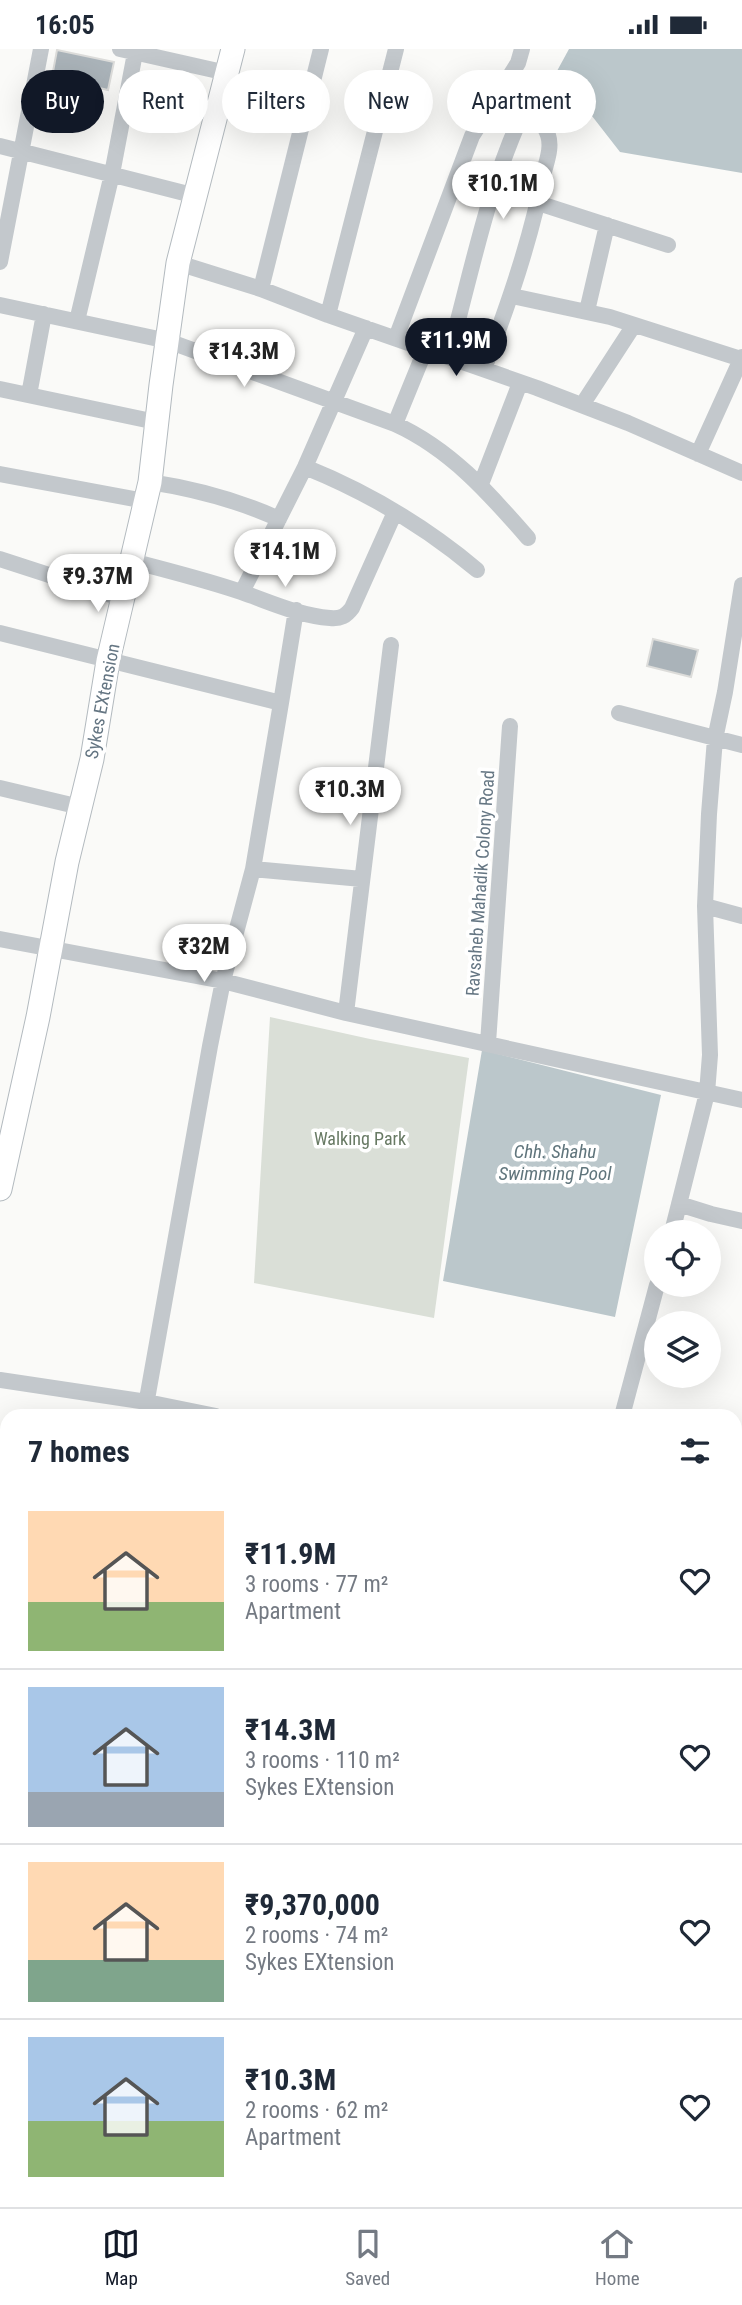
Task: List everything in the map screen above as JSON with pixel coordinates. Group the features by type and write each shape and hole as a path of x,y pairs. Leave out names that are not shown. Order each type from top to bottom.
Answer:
{"street":[{"path":"0,262 41,49"},
{"name":"Sykes EXtension","path":"228,70 233,49"},
{"path":"261,289 321,49"},
{"path":"328,315 396,49"},
{"path":"514,70 522,49"},
{"path":"77,321 112,174 127,51 222,72"},
{"name":"Sykes EXtension","path":"0,1189 8,1114 50,949 92,759 108,661 147,491 178,263 222,93"},
{"path":"396,338 474,133"},
{"path":"457,324 494,184 513,133"},
{"path":"484,369 512,296 538,203 550,145 547,133"},
{"path":"0,146 196,196"},
{"path":"538,203 668,245"},
{"path":"587,311 607,225"},
{"path":"178,263 261,289 582,405 742,473"},
{"path":"512,296 587,311 742,358 698,454"},
{"path":"0,305 168,341 395,424 448,456 481,484 528,538"},
{"path":"29,395 44,314"},
{"path":"582,405 634,325"},
{"path":"242,593 305,467 366,328"},
{"path":"395,424 426,348"},
{"path":"481,484 520,383"},
{"path":"0,389 156,422"},
{"path":"305,467 332,478 395,512 445,543 477,570"},
{"path":"0,474 147,491 198,489 225,496 279,519"},
{"path":"132,561 272,604 328,618 346,616 395,512"},
{"path":"0,559 123,599"},
{"path":"675,1220 707,1093 710,1055 705,906 715,739 737,652 742,585"},
{"path":"0,1380 146,1409 223,982 253,869 296,610"},
{"path":"0,633 281,703"},
{"path":"346,1013 391,645"},
{"path":"620,713 742,745"},
{"name":"Ravsaheb Mahadik Colony Road","path":"488,1043 510,726"},
{"path":"0,788 80,807"},
{"path":"253,869 362,879"},
{"path":"705,906 742,916"},
{"path":"0,939 223,982 346,1013 742,1100"},
{"path":"679,1203 711,1214 742,1220"},
{"path":"624,1409 654,1297"}],"green space":[{"name":"Walking Park","path":"270,1017 469,1058 434,1318 254,1283"}],"water":[{"path":"569,49 742,49 742,173 620,152 596,121 596,70 558,70"},
{"name":"Chh. Shahu Swimming Pool","path":"482,1050 661,1095 615,1317 443,1281"}],"building":[{"path":"57,50 114,62 108,90 104,89 104,70 53,70"},
{"path":"653,639 698,650 691,677 647,666"}]}
